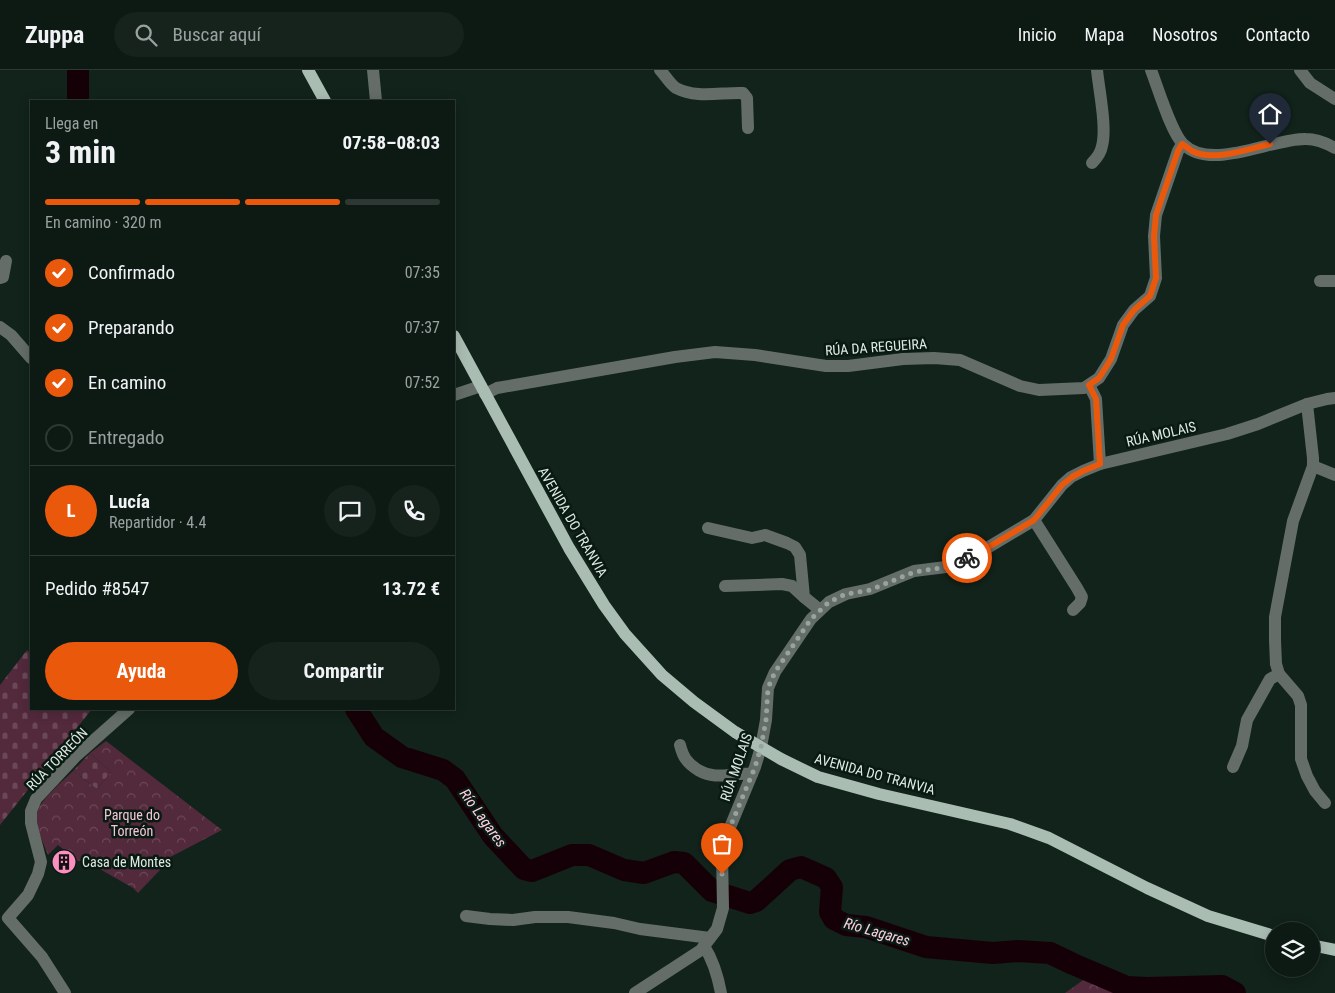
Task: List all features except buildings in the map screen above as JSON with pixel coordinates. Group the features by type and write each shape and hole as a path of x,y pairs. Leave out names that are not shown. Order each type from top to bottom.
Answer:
{"main road":[{"path":"308,70 324,100"},
{"name":"AVENIDA DO TRANVIA","path":"455,338 569,548 604,605 625,634 662,675 735,732 781,759 818,777 879,794 1010,824 1049,838 1147,888 1208,916 1265,933"},
{"path":"1320,947 1335,950"}],"street":[{"path":"374,70 376,100"},
{"path":"660,70 673,86 682,90 702,95 743,93 747,98 748,128"},
{"path":"1092,163 1102,147 1104,135 1097,70"},
{"path":"1151,70 1173,129 1182,144 1192,151 1213,155 1234,153 1289,140 1306,139 1325,143 1335,148"},
{"path":"1300,70 1310,83 1335,99"},
{"path":"1100,464 1096,399 1089,385 1099,378 1111,359 1123,325 1134,310 1150,296 1156,278 1154,236 1156,215 1182,144"},
{"path":"0,278 3,277 6,261"},
{"path":"1320,281 1335,281"},
{"path":"0,327 11,335 30,357"},
{"name":"RÚA DA REGUEIRA","path":"455,395 675,356 714,352 755,355 826,366 848,366 903,359 934,358 960,360 1020,386 1039,390 1084,388 1089,385"},
{"name":"RÚA MOLAIS","path":"635,993 701,950 717,929 723,908 722,852 761,747 766,720 768,688 775,672 811,619 829,602 846,594 870,590 914,572 946,567 977,554 1034,520 1062,485 1083,471 1100,464 1227,434 1258,424 1306,404 1335,398"},
{"path":"1306,404 1313,466 1293,520 1275,617 1274,640 1276,664 1279,674 1298,696 1301,705 1302,759 1307,776 1315,791 1325,803"},
{"path":"1313,466 1335,475"},
{"path":"1034,520 1082,598 1073,610"},
{"path":"708,528 752,538 765,535 795,547 800,555 804,597"},
{"path":"725,586 782,584 792,586 820,610"},
{"path":"1233,767 1242,746 1247,720 1270,679 1279,674"},
{"name":"RÚA TORREÓN","path":"4,917 28,895 38,874 41,862 31,823 31,811 36,799 76,756 128,710"},
{"path":"680,745 686,761 692,767 705,774 718,776 743,773 752,774"},
{"path":"466,916 513,920 568,918 614,923 640,930 707,942 721,993"},
{"path":"4,917 42,956 65,993"}],"green space":[{"path":"27,650 30,653 30,710 91,710 0,825 0,685"},
{"name":"Parque do Torreón","path":"106,741 222,830 157,864 160,870 138,893 133,888 98,868 84,861 78,861 58,845 48,855 38,829 37,813 42,803 73,771 97,789 111,772 90,753"},
{"path":"90,753 111,772 97,789 73,771"},
{"path":"1093,973 1198,993 1065,993"}],"waterway":[{"name":"Río Lagares","path":"78,70 78,100"},
{"name":"Río Lagares","path":"357,710 374,737 402,757 443,770 455,779 493,836 524,869 532,871 572,855 589,855 624,870 644,873 674,862 684,863 712,891 750,903 756,901 790,870 801,867 826,878 832,887 830,912 834,919 846,925 866,927 926,947 993,953 1018,951 1050,953 1127,987 1222,986 1235,993"}],"way so far":[{"path":"722,874 722,852 726,837 755,767 761,747 766,720 768,688 775,672 811,619 829,602 846,594 870,590 914,572 946,567 967,558"}],"place":[{"name":"Casa de Montes","path":"64,862"}],"route":[{"path":"967,558 1034,520 1062,485 1072,477 1100,464 1096,399 1089,385 1099,378 1111,359 1123,325 1134,310 1150,296 1156,278 1154,236 1156,215 1182,144 1192,151 1213,155 1234,153 1270,144"}]}
